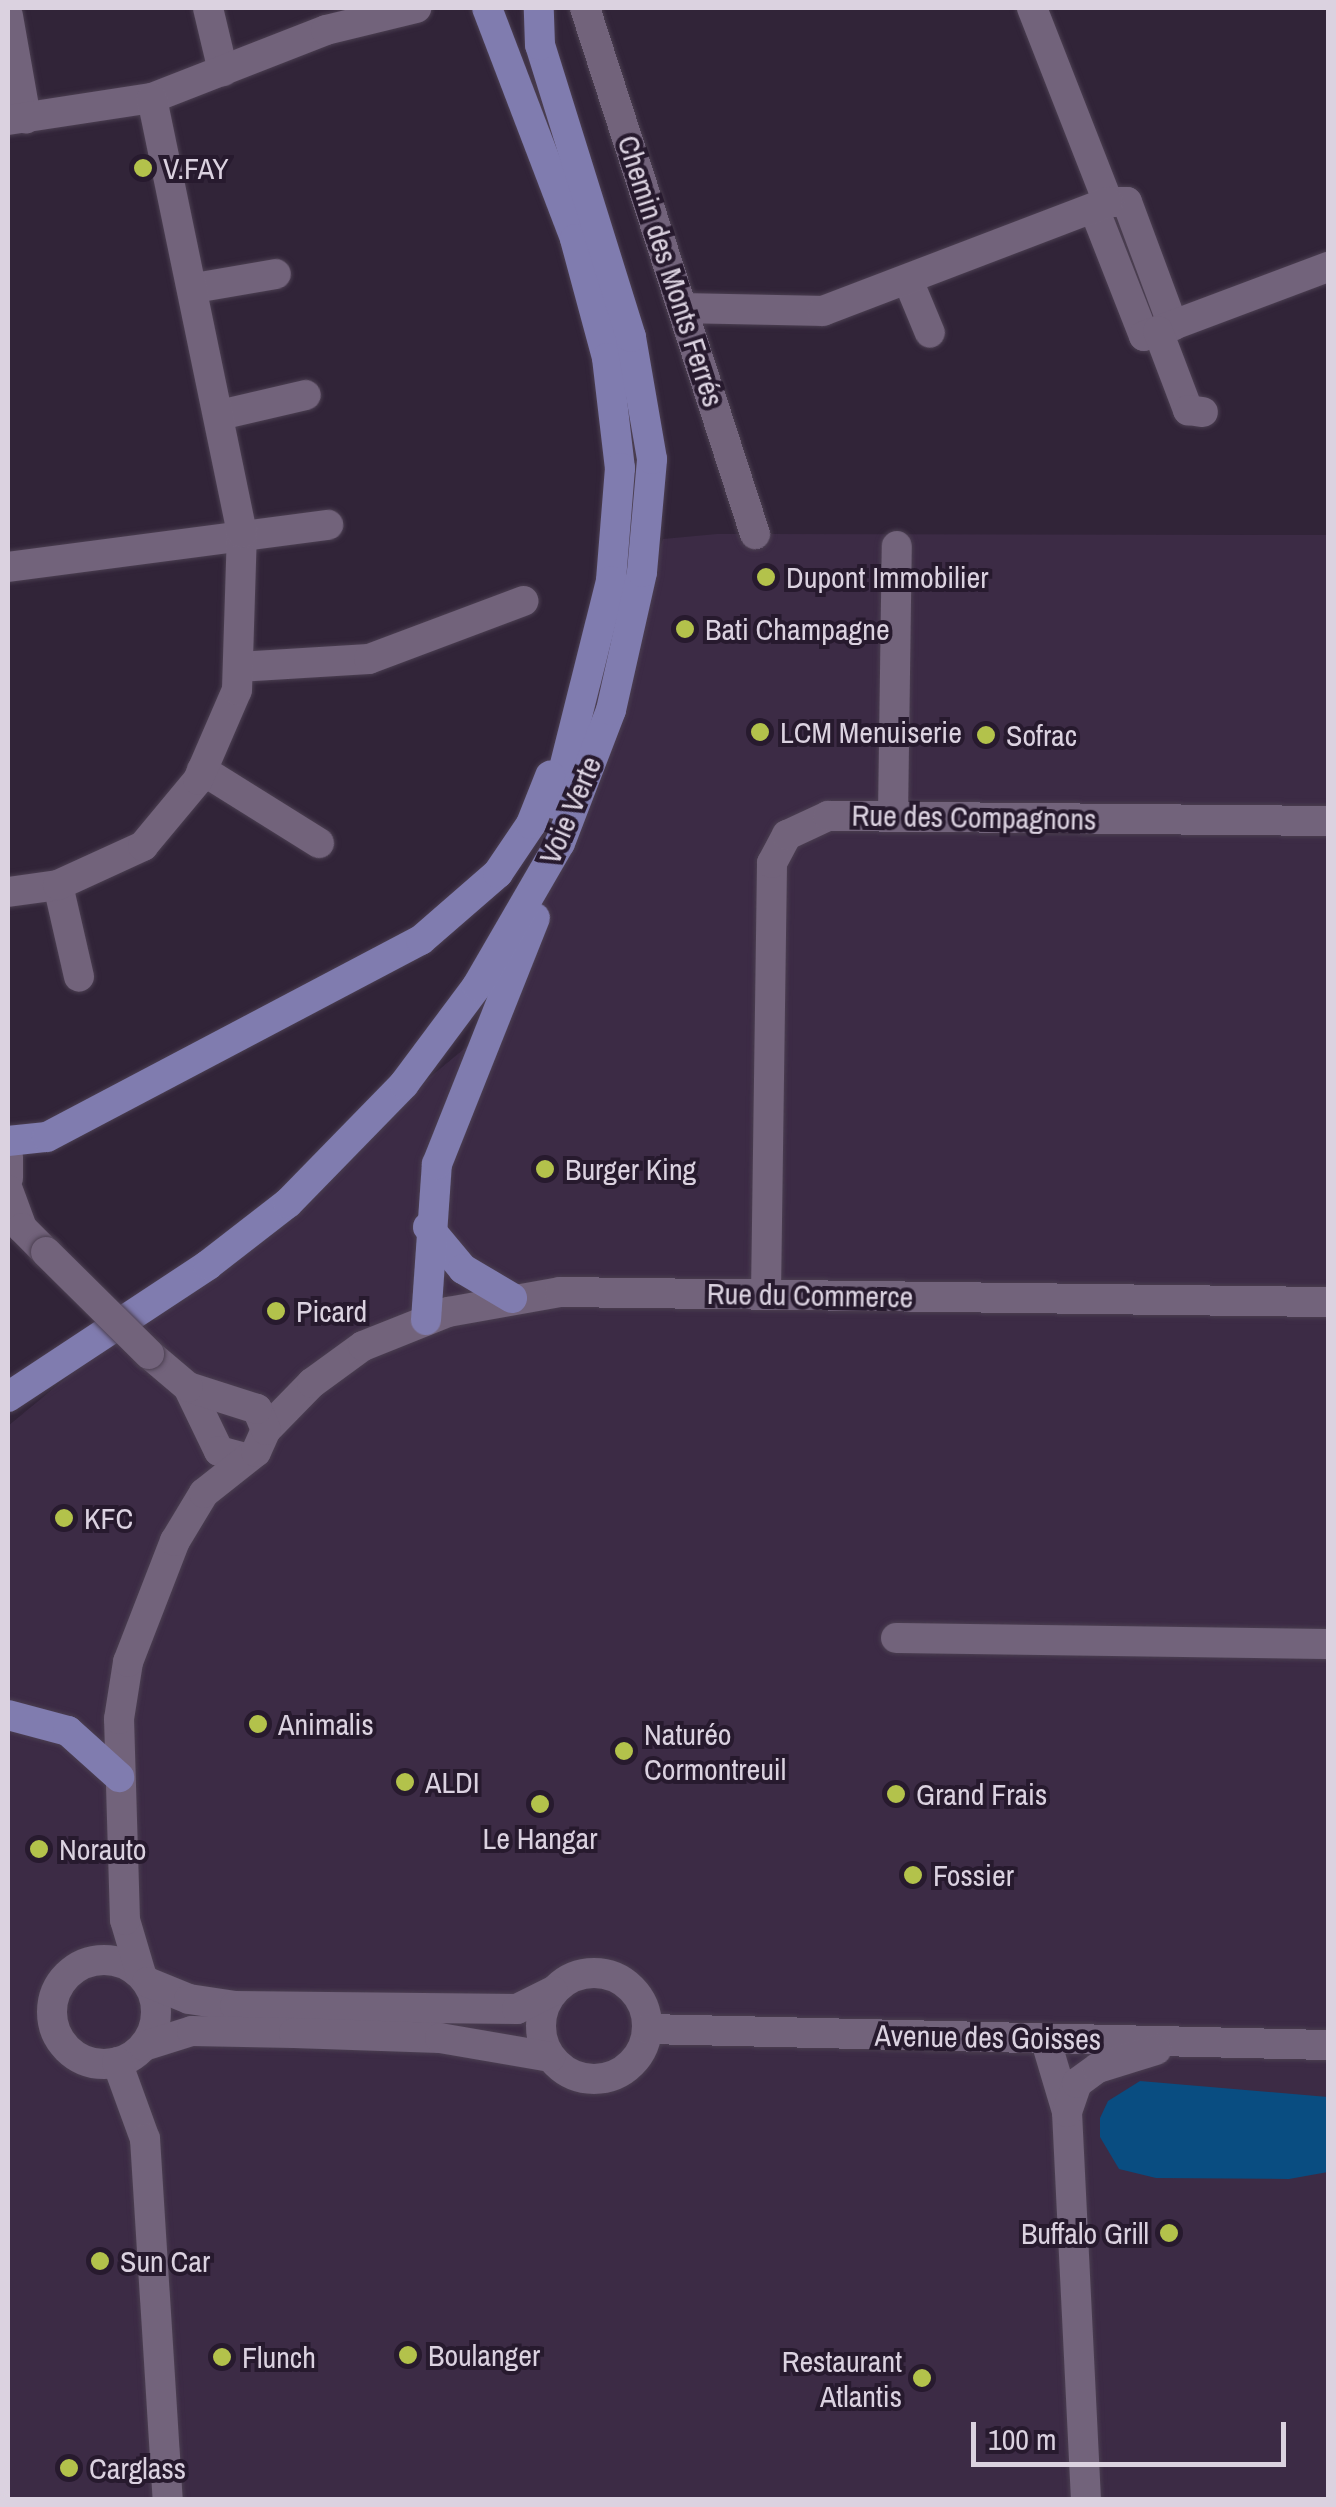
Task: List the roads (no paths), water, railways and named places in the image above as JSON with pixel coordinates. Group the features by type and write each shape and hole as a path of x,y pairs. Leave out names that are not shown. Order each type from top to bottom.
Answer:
{"main road":[{"name":"Voie Verte","path":"8,1384 248,1222 390,1087 501,924 568,771 566,747 611,581 620,468 607,358 575,239 487,8"},
{"name":"Voie Verte","path":"8,1398 208,1266 345,1150 477,986 560,844 611,710 642,572 652,459 631,338 540,45 539,8"},
{"path":"8,1141 47,1137 421,940 498,873 530,824 566,747"},
{"path":"426,1320 432,1300 428,1227 437,1164 560,844"},
{"path":"428,1227 463,1268 512,1298"},
{"path":"8,1715 68,1731 119,1777"}],"street":[{"path":"208,8 223,70"},
{"path":"326,30 366,8"},
{"path":"8,16 17,119 152,98 326,30 416,8"},
{"name":"Chemin des Monts Ferrés","path":"585,8 755,534"},
{"path":"1032,8 1144,336 1328,268"},
{"path":"8,892 58,885 143,846 202,770 237,690 242,533 152,98"},
{"path":"683,308 823,311 1101,207"},
{"path":"194,288 276,274"},
{"path":"908,280 930,333"},
{"path":"1166,328 1188,410 1204,412"},
{"path":"220,415 306,394"},
{"path":"8,568 242,533 328,525"},
{"path":"893,816 897,546"},
{"path":"238,667 369,659 523,601"},
{"path":"202,770 319,844"},
{"name":"Rue des Compagnons","path":"766,1294 772,863 788,836 828,816 1328,822"},
{"path":"58,885 79,977"},
{"path":"8,1157 8,1178"},
{"path":"8,1190 15,1224 149,1354 224,1419 266,1430"},
{"name":"Rue du Commerce","path":"245,1458 264,1442 266,1430 312,1383 364,1346 426,1320 512,1298 560,1292 1328,1302"},
{"name":"Rue du Commerce","path":"224,1419 312,1383"},
{"path":"224,1419 226,1456 245,1458"},
{"path":"144,2046 156,2021 125,1920 120,1719 138,1624 204,1494 224,1419"},
{"path":"204,1494 245,1458"},
{"path":"896,1638 1328,1644"},
{"path":"96,1960 128,1965 144,1978 189,1999 236,2006 517,2009 578,1974 620,1978 641,2000 648,2029 634,2061 603,2079 571,2074 550,2057 440,2038 192,2032 144,2046 117,2062 75,2056 52,2020 67,1975 96,1960 125,1920"},
{"path":"550,2057 540,2023 553,1991"},
{"name":"Avenue des Goisses","path":"648,2029 1328,2045"},
{"path":"1045,2038 1067,2112 1086,2500"},
{"path":"1067,2112 1077,2083 1098,2068 1188,2042"},
{"path":"117,2062 144,2139 168,2500"}],"water":[{"path":"1140,2081 1328,2097 1328,2172 1289,2179 1156,2178 1119,2169 1100,2137 1100,2118 1108,2101"}],"place":[{"name":"V.FAY","path":"143,168"},
{"name":"Dupont Immobilier","path":"766,577"},
{"name":"Bati Champagne","path":"685,629"},
{"name":"LCM Menuiserie","path":"760,732"},
{"name":"Sofrac","path":"986,735"},
{"name":"Burger King","path":"545,1169"},
{"name":"Picard","path":"276,1311"},
{"name":"KFC","path":"64,1518"},
{"name":"Animalis","path":"258,1724"},
{"name":"Naturéo Cormontreuil","path":"624,1751"},
{"name":"ALDI","path":"405,1782"},
{"name":"Grand Frais","path":"896,1794"},
{"name":"Le Hangar","path":"540,1804"},
{"name":"Norauto","path":"39,1849"},
{"name":"Fossier","path":"913,1875"},
{"name":"Buffalo Grill","path":"1169,2233"},
{"name":"Sun Car","path":"100,2261"},
{"name":"Boulanger","path":"408,2355"},
{"name":"Flunch","path":"222,2357"},
{"name":"Restaurant Atlantis","path":"922,2378"},
{"name":"Carglass","path":"69,2468"}]}
